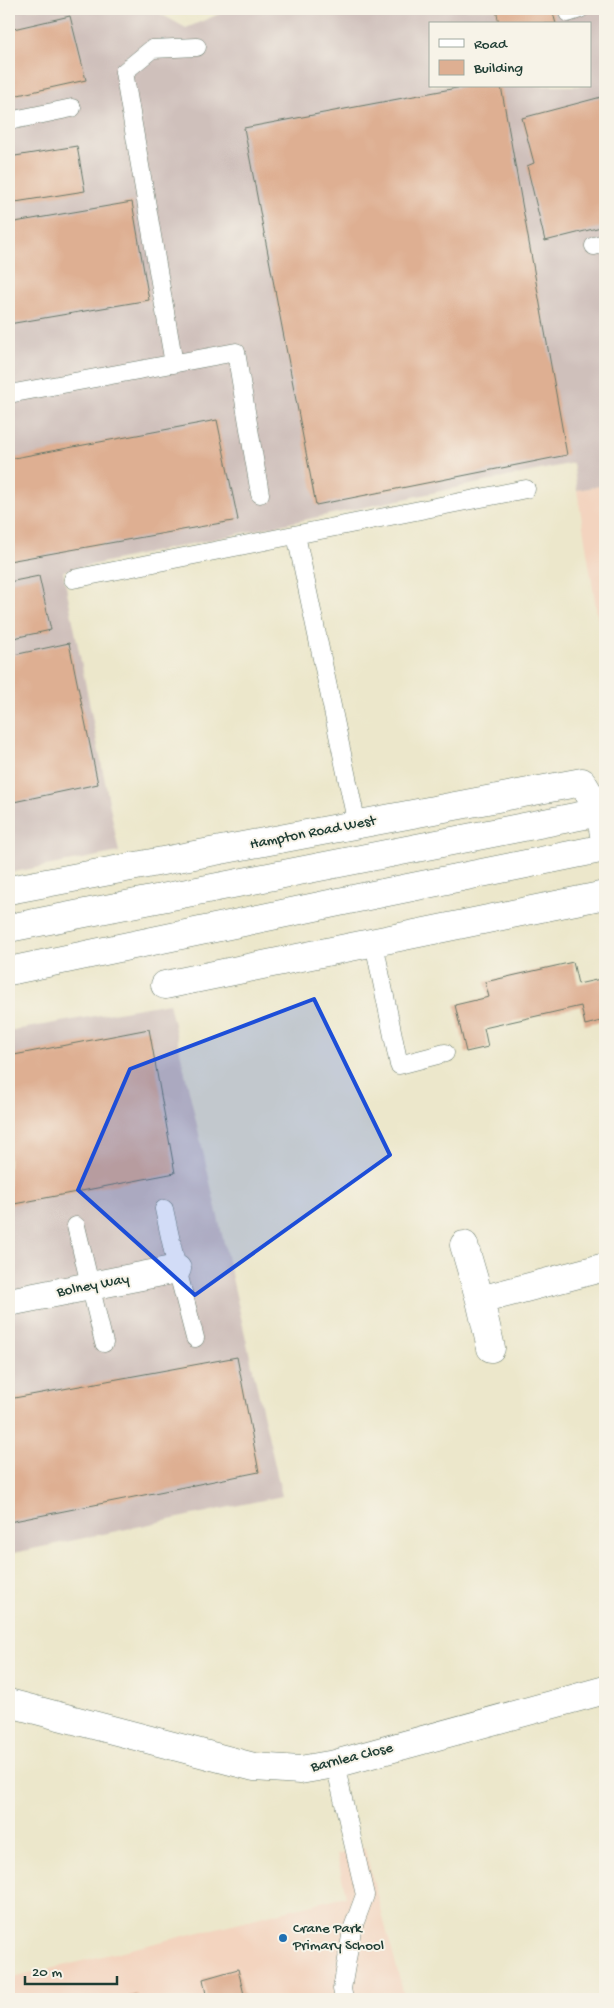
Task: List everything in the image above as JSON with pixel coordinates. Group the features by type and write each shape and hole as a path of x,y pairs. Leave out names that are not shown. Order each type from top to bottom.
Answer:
{"street":[{"name":"Hampton Road West","path":"9,890 582,782 603,811"},
{"path":"9,928 603,811 605,840"},
{"path":"9,971 605,848"},
{"path":"165,985 374,944 605,895"},
{"path":"464,1245 480,1300 491,1348"},
{"path":"480,1300 605,1268"},
{"name":"Bolney Way","path":"9,1302 177,1269"},
{"name":"Barnlea Close","path":"9,1702 254,1767 300,1770 335,1764 605,1690"}],"lane":[{"path":"174,364 124,72 152,49 197,46"},
{"path":"9,121 72,108"},
{"path":"9,394 236,352 260,494"},
{"path":"73,579 526,489"},
{"path":"296,535 358,825"},
{"path":"374,944 399,1065 445,1053"},
{"path":"164,1209 194,1338"},
{"path":"76,1226 104,1343"},
{"path":"335,1764 365,1895 352,1930 342,1989 344,1999"}],"highlighted area":[{"path":"314,999 390,1155 195,1295 78,1190 130,1069"}],"shaded area":[{"path":"9,9 152,9 186,28 231,9 605,9 605,485 577,490 573,463 63,571 119,852 9,873"},
{"path":"605,485 605,663 577,490"},
{"path":"169,1003 282,1496 9,1554 9,1031"},
{"name":"Crane Park Primary School","path":"364,1847 405,1999 9,1999 9,1979 346,1896 337,1855"}],"building":[{"path":"496,9 552,9 555,22 499,22"},
{"path":"70,16 86,80 9,97 9,30"},
{"path":"456,88 501,88 567,455 316,505 244,128"},
{"path":"605,96 605,226 545,241 527,166 534,163 522,118"},
{"path":"77,146 85,191 9,203 9,157"},
{"path":"132,202 149,300 9,324 9,223"},
{"path":"217,420 238,520 9,561 9,459"},
{"path":"39,576 51,630 9,639 9,582"},
{"path":"69,643 98,784 9,803 9,656"},
{"path":"573,962 578,984 605,978 605,1020 585,1025 581,1006 484,1028 488,1047 466,1052 455,1005 489,997 485,982"},
{"path":"149,1029 175,1173 9,1205 9,1056"},
{"path":"237,1357 259,1472 9,1522 9,1399"},
{"path":"238,1969 245,1999 207,1999 203,1979"},
{"path":"137,1994 138,1999 117,1999"}],"place":[{"name":"Crane Park Primary School","path":"283,1938"}]}
